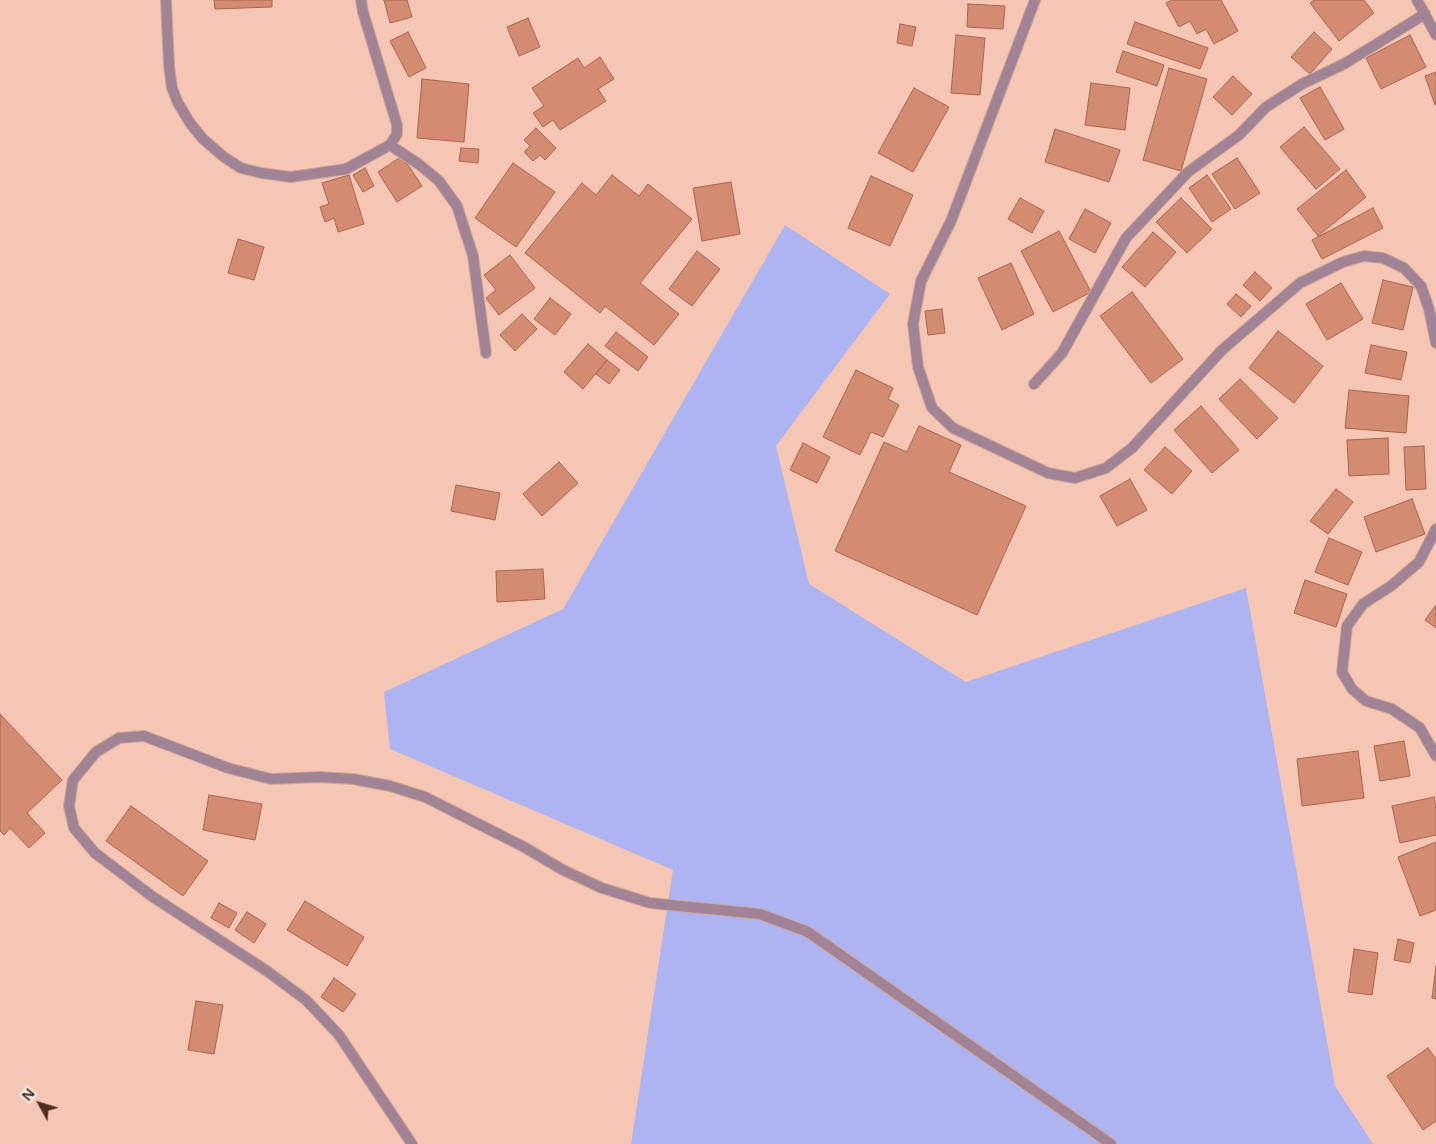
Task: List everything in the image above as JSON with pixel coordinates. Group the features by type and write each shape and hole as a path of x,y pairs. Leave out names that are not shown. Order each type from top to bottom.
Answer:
{"street":[{"path":"166,0 172,88 178,103 190,123 203,139 224,157 241,168 291,177 346,169 390,145 397,134 397,125 361,0"},
{"path":"1035,0 951,221 921,281 913,324 918,367 932,408 953,428 1048,473 1075,478 1106,468 1132,448 1222,350 1300,283 1343,262 1364,256 1383,258 1404,268 1421,286 1429,309 1436,343"},
{"path":"1417,0 1436,35"},
{"path":"1034,384 1062,353 1126,238 1188,172 1239,135 1266,107 1302,84 1344,64 1425,14"},
{"path":"390,145 440,181 456,206 474,256 486,353"},
{"path":"1436,529 1419,562 1391,586 1363,604 1347,626 1342,672 1352,689 1366,702 1392,709 1420,728 1436,756"},
{"path":"412,1144 339,1035 306,1000 267,971 153,897 95,853 74,828 70,806 73,780 96,752 119,738 144,736 228,768 271,779 318,777 353,779 390,786 424,797 524,847 563,870 602,888 650,903 760,914 808,932 1111,1144"}],"shaded area":[{"path":"785,225 890,294 776,446 809,584 966,682 1246,588 1335,1086 1373,1144 631,1144 673,870 390,749 384,692 563,609"}],"building":[{"path":"214,0 272,0 272,7 215,9"},
{"path":"384,0 407,0 412,17 390,23"},
{"path":"1172,0 1221,0 1238,31 1214,44 1206,29 1197,34 1190,21 1179,27 1166,3"},
{"path":"1314,0 1364,0 1374,13 1339,41 1310,3"},
{"path":"968,4 1005,6 1003,29 967,27"},
{"path":"528,18 540,47 519,56 507,27"},
{"path":"1135,22 1208,48 1200,69 1127,44"},
{"path":"900,24 916,27 912,46 897,43"},
{"path":"408,32 426,68 409,77 390,41"},
{"path":"1314,32 1332,49 1310,74 1291,57"},
{"path":"956,35 985,38 980,95 951,93"},
{"path":"1410,35 1426,67 1381,89 1366,58"},
{"path":"1123,51 1164,65 1157,86 1116,72"},
{"path":"600,57 614,79 598,89 606,101 560,130 553,120 543,127 533,113 544,106 532,88 578,58 584,68"},
{"path":"1169,68 1207,79 1181,171 1143,160"},
{"path":"1436,72 1436,105 1435,105 1425,76"},
{"path":"1233,76 1252,94 1232,115 1213,97"},
{"path":"422,79 469,84 464,142 417,138"},
{"path":"1091,83 1130,88 1125,130 1085,125"},
{"path":"1320,87 1344,129 1325,140 1300,98"},
{"path":"914,88 949,107 913,172 878,153"},
{"path":"1304,127 1340,169 1316,189 1280,147"},
{"path":"536,128 556,148 545,160 540,155 533,161 524,152 530,146 524,140"},
{"path":"1055,129 1120,150 1109,182 1045,162"},
{"path":"461,148 479,149 478,163 459,161"},
{"path":"402,156 422,186 397,202 378,172"},
{"path":"1237,158 1260,193 1235,209 1212,174"},
{"path":"513,163 555,192 516,247 475,218"},
{"path":"365,168 374,186 363,192 353,175"},
{"path":"1346,170 1366,197 1318,236 1297,209"},
{"path":"349,175 364,224 338,232 334,218 325,222 320,207 329,204 322,183"},
{"path":"612,175 639,196 648,184 692,219 640,283 679,314 654,345 605,306 600,313 525,253 582,183 596,195"},
{"path":"1207,175 1231,209 1212,222 1189,188"},
{"path":"871,176 913,195 890,246 848,228"},
{"path":"731,182 740,234 702,241 693,188"},
{"path":"1020,198 1044,211 1032,233 1008,219"},
{"path":"1181,198 1212,229 1187,253 1156,222"},
{"path":"1373,208 1383,228 1322,259 1312,240"},
{"path":"1085,209 1111,223 1095,253 1069,239"},
{"path":"1059,231 1091,292 1053,312 1021,251"},
{"path":"1153,232 1176,252 1145,287 1122,267"},
{"path":"238,239 264,247 254,280 228,273"},
{"path":"697,251 720,269 692,306 669,289"},
{"path":"510,255 535,288 499,315 486,298 496,290 484,275"},
{"path":"1011,263 1034,314 1002,330 978,278"},
{"path":"1255,272 1272,288 1260,301 1243,285"},
{"path":"1383,280 1413,287 1403,330 1372,323"},
{"path":"1341,283 1363,319 1327,340 1306,304"},
{"path":"1132,292 1183,359 1151,383 1100,316"},
{"path":"1236,294 1251,306 1241,317 1227,304"},
{"path":"550,298 571,314 555,335 534,319"},
{"path":"942,309 945,333 928,335 925,311"},
{"path":"522,314 537,329 515,351 500,335"},
{"path":"1278,331 1323,366 1294,403 1249,368"},
{"path":"616,332 648,357 638,371 605,346"},
{"path":"588,344 607,360 583,389 564,372"},
{"path":"1371,345 1407,352 1401,380 1365,373"},
{"path":"607,360 620,370 609,384 596,374"},
{"path":"856,370 893,388 888,399 899,405 883,437 871,432 860,455 823,437"},
{"path":"1240,379 1278,418 1257,439 1219,399"},
{"path":"1349,390 1409,396 1406,433 1345,428"},
{"path":"1201,406 1239,450 1212,473 1174,430"},
{"path":"919,426 961,445 949,472 1026,506 977,615 835,551 884,442 907,452"},
{"path":"1388,438 1389,474 1349,476 1347,440"},
{"path":"803,443 830,457 817,483 790,470"},
{"path":"1424,446 1426,489 1406,490 1404,447"},
{"path":"1165,447 1192,471 1172,494 1144,470"},
{"path":"559,462 578,483 542,516 523,494"},
{"path":"1130,479 1147,510 1117,526 1100,496"},
{"path":"456,485 500,493 495,520 451,511"},
{"path":"1336,489 1353,502 1328,534 1310,521"},
{"path":"1412,499 1425,534 1376,552 1364,517"},
{"path":"1329,538 1362,552 1348,585 1315,572"},
{"path":"543,569 545,599 497,602 496,571"},
{"path":"1305,580 1347,594 1336,627 1294,613"},
{"path":"1436,605 1436,628 1425,620"},
{"path":"0,714 62,780 27,813 45,833 29,848 10,828 4,835 0,831"},
{"path":"1404,741 1410,776 1380,781 1374,746"},
{"path":"1358,751 1364,798 1302,806 1297,759"},
{"path":"209,795 262,804 255,840 203,830"},
{"path":"1434,797 1436,835 1400,843 1392,806"},
{"path":"131,806 208,861 183,896 106,841"},
{"path":"1436,842 1436,910 1420,916 1398,857"},
{"path":"305,901 364,937 347,966 287,930"},
{"path":"219,903 237,913 229,928 211,918"},
{"path":"247,912 266,924 254,943 235,930"},
{"path":"1398,939 1414,943 1410,963 1394,960"},
{"path":"1354,949 1378,953 1372,995 1348,992"},
{"path":"1436,966 1436,999 1432,998"},
{"path":"334,978 356,994 343,1012 321,997"},
{"path":"196,1001 223,1005 214,1054 188,1050"},
{"path":"1428,1048 1436,1059 1436,1121 1423,1130 1387,1076"}]}
